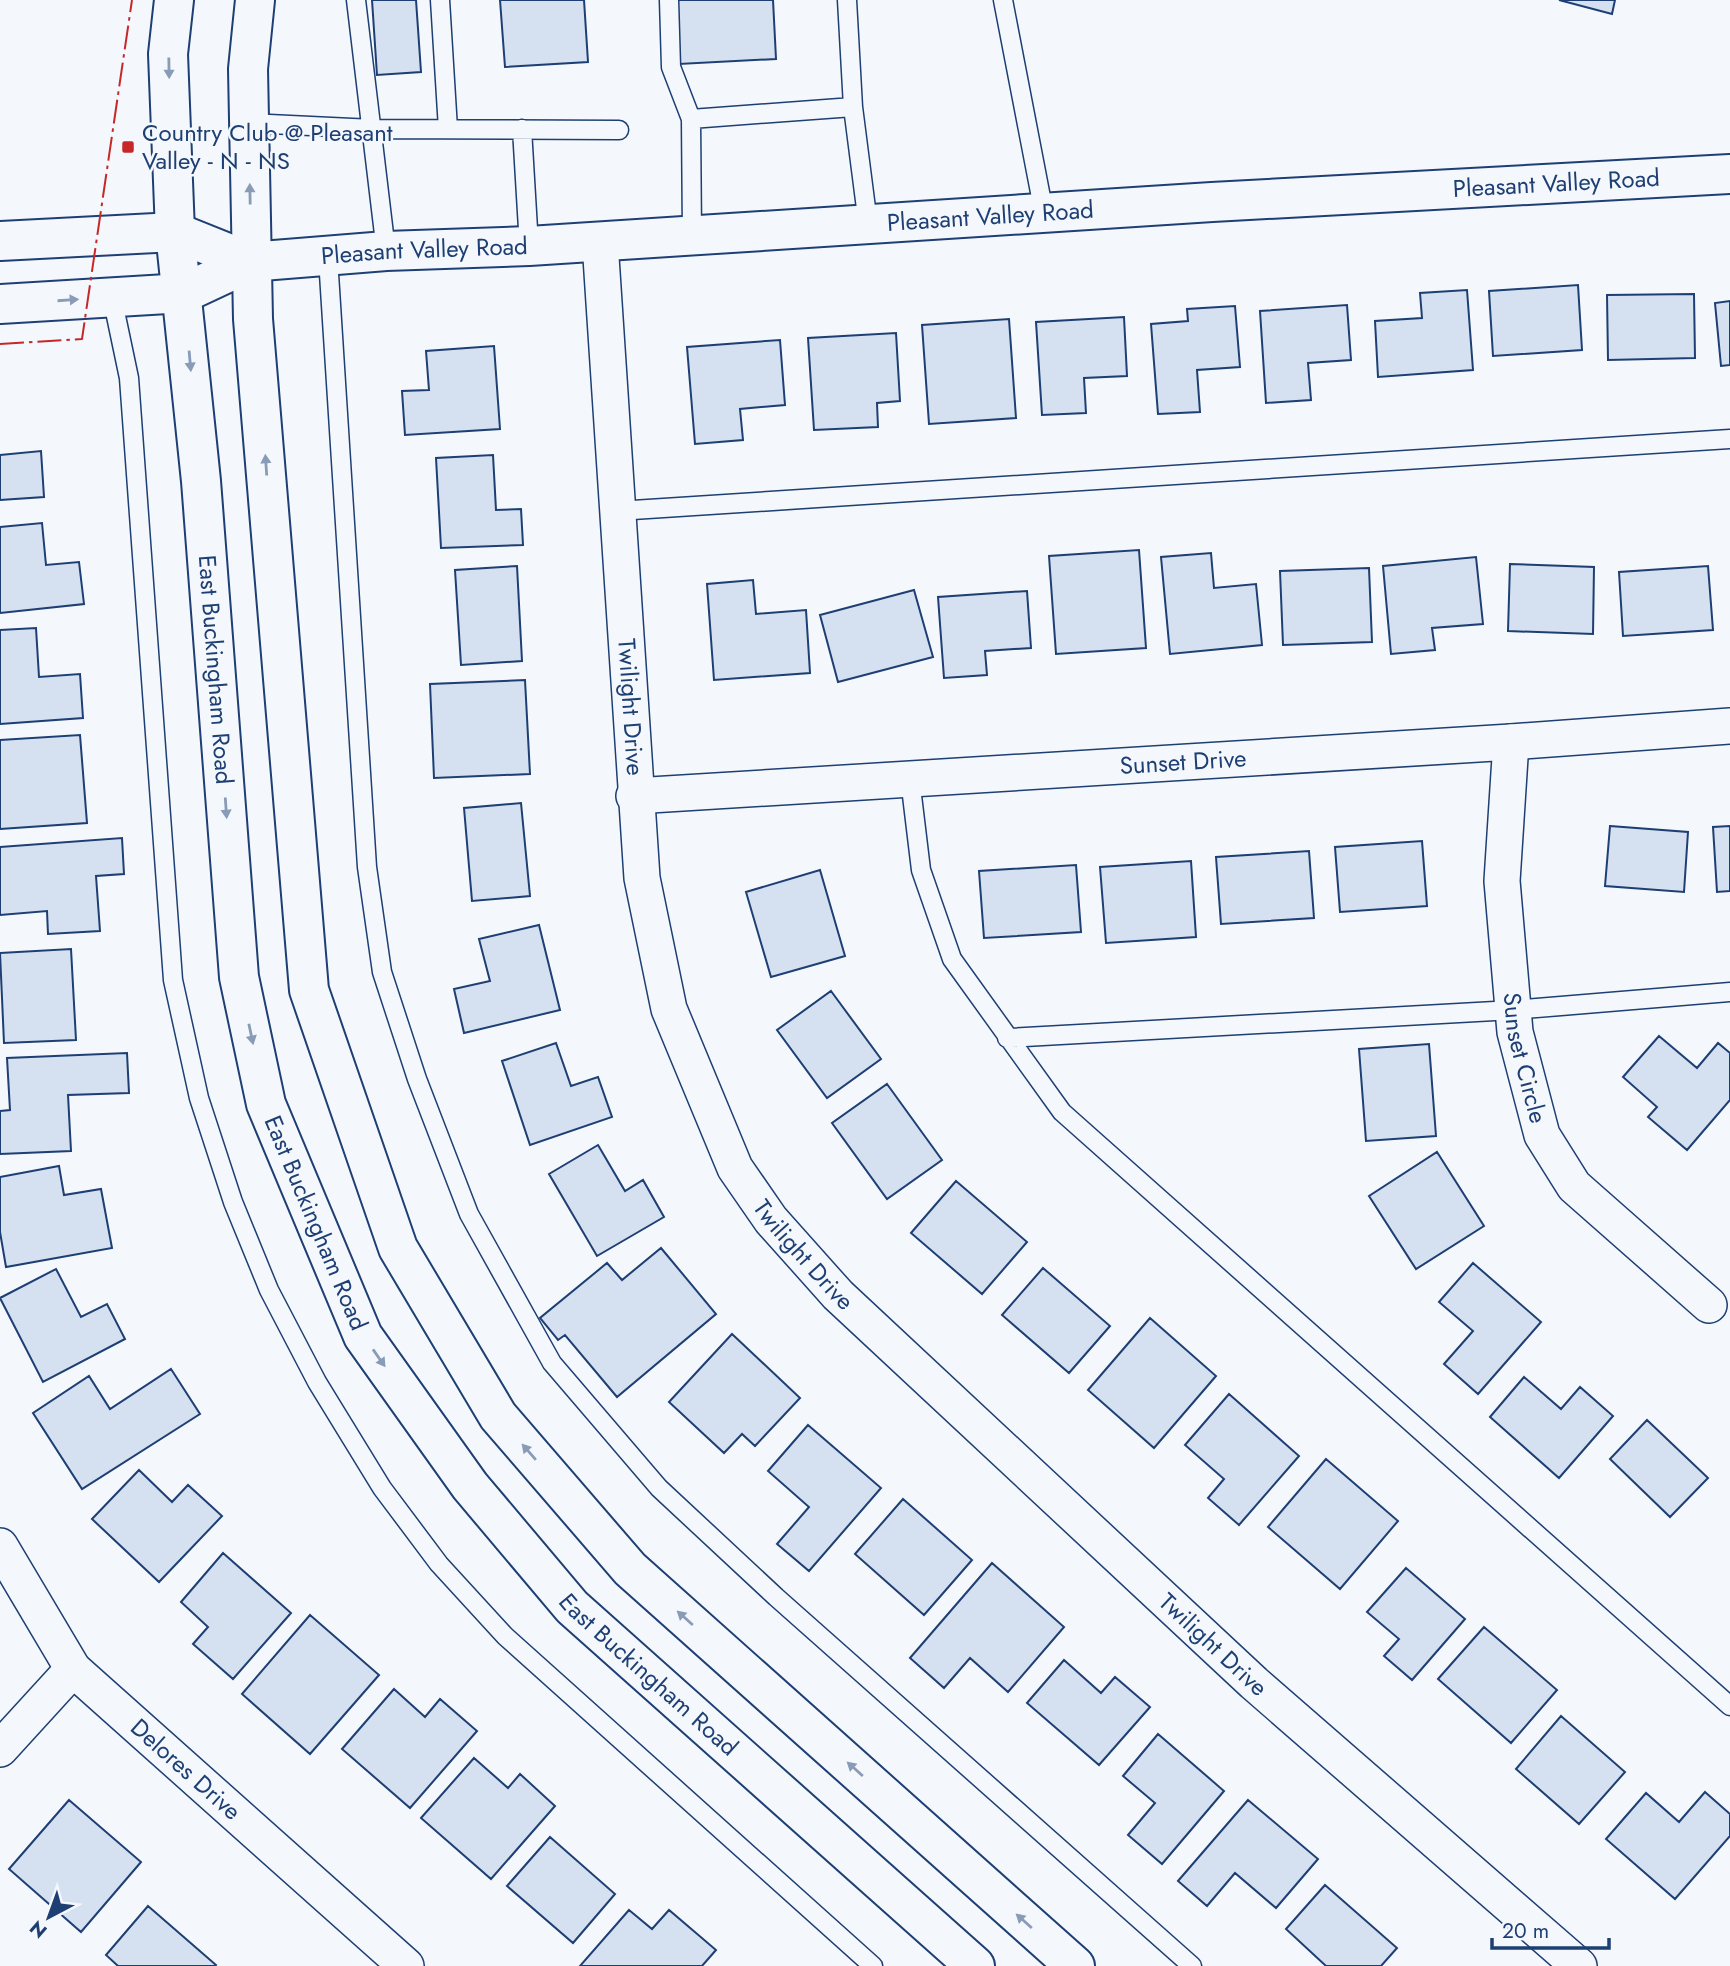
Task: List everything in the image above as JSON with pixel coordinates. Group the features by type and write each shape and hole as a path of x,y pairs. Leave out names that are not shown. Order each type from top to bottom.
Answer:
{"main road":[{"name":"East Buckingham Road","path":"174,0 168,54 175,232 184,293 239,977 266,1104 363,1336 470,1486 572,1606 975,1966"},
{"path":"255,0 248,69 250,262 309,990 398,1248 498,1416 630,1569 1075,1966"},
{"name":"Pleasant Valley Road","path":"0,304 184,293 250,262 328,258 386,251 600,242 1044,213 1730,174"},
{"name":"Pleasant Valley Road","path":"0,241 175,232 250,262"}],"street":[{"name":"Twilight Drive","path":"600,242 634,796 642,878 669,1009 735,1168 771,1220 838,1294 1254,1683 1579,1966"},
{"name":"Sunset Drive","path":"634,796 1730,726"},
{"name":"Sunset Circle","path":"1511,742 1502,881 1515,1032 1542,1135 1574,1186 1710,1305"},
{"name":"Delores Drive","path":"0,1546 73,1668 406,1966"},
{"path":"0,1749 73,1668"}],"lane":[{"path":"356,0 386,251"},
{"path":"440,0 448,129"},
{"path":"669,0 671,67 691,119 692,236"},
{"path":"847,0 853,107 868,224"},
{"path":"1003,0 1044,213"},
{"path":"691,119 853,107"},
{"path":"249,123 373,129 522,128 619,131"},
{"path":"522,128 529,246"},
{"path":"328,258 367,867 382,972 418,1079 470,1214 552,1363 659,1488 776,1597 1192,1966"},
{"path":"112,297 129,377 173,980 199,1098 233,1202 269,1290 317,1382 382,1488 439,1564 505,1636 873,1966"},
{"path":"617,511 1730,439"},
{"path":"910,779 921,870 952,959 1062,1112 1730,1706"},
{"path":"1007,1038 1513,1010 1730,992"}],"building":[{"path":"372,0 416,0 421,72 377,75"},
{"path":"500,0 584,0 588,62 505,67"},
{"path":"676,0 773,0 776,59 679,64"},
{"path":"1559,0 1615,0 1612,14"},
{"path":"1578,285 1582,350 1493,356 1489,291"},
{"path":"1467,290 1473,370 1378,377 1375,321 1422,318 1420,293"},
{"path":"1694,294 1695,358 1608,360 1607,295"},
{"path":"1730,301 1730,365 1721,366 1715,303"},
{"path":"1347,305 1351,360 1308,363 1311,400 1266,403 1260,311"},
{"path":"1235,306 1240,367 1197,370 1200,412 1158,414 1151,324 1188,321 1187,309"},
{"path":"1124,317 1127,376 1084,378 1086,413 1042,415 1036,322"},
{"path":"1009,319 1016,418 929,424 922,325"},
{"path":"896,333 900,401 877,403 878,427 814,430 808,338"},
{"path":"780,340 785,405 740,409 743,440 695,444 687,347"},
{"path":"494,346 500,429 405,435 402,391 429,390 426,351"},
{"path":"41,451 44,497 0,500 0,455"},
{"path":"493,455 496,510 521,509 523,545 441,548 436,458"},
{"path":"42,523 46,565 79,562 84,604 0,613 0,527"},
{"path":"1139,550 1146,648 1056,654 1049,556"},
{"path":"1211,553 1214,588 1256,584 1262,645 1170,654 1161,557"},
{"path":"1476,557 1483,624 1432,628 1435,650 1391,654 1383,566"},
{"path":"1510,564 1594,567 1593,634 1508,631"},
{"path":"517,566 522,661 461,665 455,570"},
{"path":"1708,566 1713,630 1623,636 1619,572"},
{"path":"1369,568 1372,642 1283,645 1280,571"},
{"path":"753,580 756,614 806,610 810,673 714,680 707,584"},
{"path":"914,590 933,657 838,682 820,615"},
{"path":"1027,591 1031,648 985,651 987,675 944,678 938,597"},
{"path":"36,628 39,677 80,674 83,718 0,724 0,630"},
{"path":"525,680 530,774 434,778 430,684"},
{"path":"80,735 87,823 0,829 0,740"},
{"path":"521,803 530,896 472,901 464,808"},
{"path":"1610,826 1688,832 1684,892 1605,886"},
{"path":"1730,826 1730,891 1717,892 1713,827"},
{"path":"122,838 124,874 96,876 100,931 48,934 47,911 0,915 0,847"},
{"path":"1422,841 1427,906 1340,912 1335,847"},
{"path":"1309,851 1314,918 1221,924 1216,857"},
{"path":"1191,861 1196,937 1106,943 1100,867"},
{"path":"1076,865 1081,932 984,938 979,871"},
{"path":"820,870 845,956 771,977 746,892"},
{"path":"539,925 560,1010 464,1033 454,989 490,981 479,939"},
{"path":"71,949 76,1040 4,1043 0,953"},
{"path":"831,991 881,1059 827,1098 777,1030"},
{"path":"1659,1036 1697,1068 1718,1043 1730,1053 1730,1100 1687,1150 1648,1117 1657,1107 1623,1077"},
{"path":"556,1043 571,1086 598,1077 612,1117 530,1145 502,1061"},
{"path":"1429,1044 1436,1136 1366,1141 1359,1049"},
{"path":"127,1053 129,1093 68,1095 71,1151 0,1154 0,1111 10,1110 7,1058"},
{"path":"887,1084 942,1160 887,1199 832,1123"},
{"path":"598,1145 625,1191 643,1180 664,1217 597,1256 549,1174"},
{"path":"1437,1152 1484,1226 1416,1269 1369,1196"},
{"path":"59,1166 64,1195 101,1189 112,1248 6,1267 0,1232 0,1177"},
{"path":"956,1181 1027,1242 982,1294 911,1233"},
{"path":"661,1248 716,1314 617,1397 565,1335 558,1340 540,1318 607,1263 622,1280"},
{"path":"1473,1263 1541,1322 1478,1394 1444,1364 1473,1331 1439,1302"},
{"path":"1043,1268 1110,1326 1069,1373 1002,1315"},
{"path":"56,1269 81,1317 107,1304 125,1339 43,1382 0,1298"},
{"path":"1150,1318 1216,1376 1154,1448 1088,1390"},
{"path":"732,1334 800,1398 755,1446 742,1434 724,1453 669,1402"},
{"path":"171,1369 200,1414 82,1489 33,1413 89,1376 110,1409"},
{"path":"1524,1377 1561,1409 1580,1387 1613,1416 1559,1478 1490,1417"},
{"path":"1229,1394 1299,1456 1239,1525 1208,1498 1224,1479 1185,1445"},
{"path":"1647,1420 1708,1478 1670,1517 1610,1459"},
{"path":"808,1425 881,1488 809,1571 777,1544 809,1507 768,1471"},
{"path":"1326,1459 1398,1521 1340,1589 1268,1527"},
{"path":"139,1470 172,1502 188,1485 222,1516 159,1582 92,1519"},
{"path":"903,1499 972,1560 924,1615 855,1554"},
{"path":"223,1553 291,1613 233,1679 193,1644 208,1627 181,1602"},
{"path":"992,1563 1064,1627 1008,1692 970,1658 944,1688 910,1658"},
{"path":"1406,1568 1465,1619 1412,1680 1384,1656 1399,1639 1367,1612"},
{"path":"310,1615 379,1675 310,1754 242,1694"},
{"path":"1484,1627 1557,1690 1511,1743 1438,1679"},
{"path":"1064,1660 1101,1693 1115,1677 1150,1707 1099,1765 1027,1703"},
{"path":"394,1689 425,1717 440,1699 477,1731 410,1808 342,1749"},
{"path":"1561,1716 1625,1772 1579,1824 1516,1769"},
{"path":"1158,1734 1224,1791 1162,1864 1128,1835 1155,1803 1123,1776"},
{"path":"474,1758 508,1788 520,1774 555,1806 491,1879 421,1818"},
{"path":"1705,1792 1730,1814 1730,1836 1675,1899 1606,1839 1646,1793 1679,1822"},
{"path":"69,1800 141,1862 81,1932 9,1869"},
{"path":"1248,1800 1318,1859 1276,1908 1235,1873 1207,1906 1178,1881"},
{"path":"550,1837 615,1894 573,1943 507,1886"},
{"path":"1325,1885 1397,1948 1381,1966 1326,1966 1286,1929"},
{"path":"148,1906 216,1965 118,1966 106,1955"},
{"path":"629,1910 652,1929 669,1910 716,1950 702,1966 580,1966"}],"power":[{"path":"0,344 82,339 132,0"}],"place":[{"name":"Country Club @ Pleasant Valley - N - NS","path":"128,147"}]}
